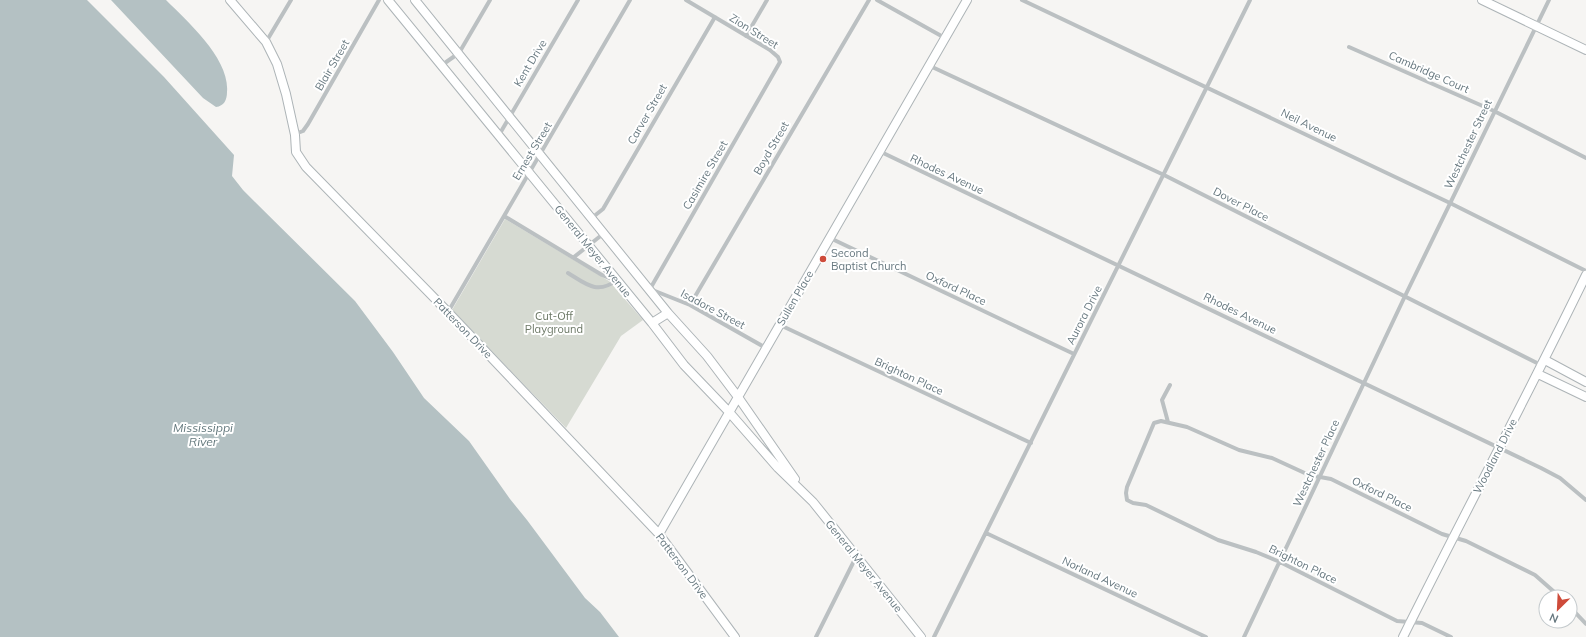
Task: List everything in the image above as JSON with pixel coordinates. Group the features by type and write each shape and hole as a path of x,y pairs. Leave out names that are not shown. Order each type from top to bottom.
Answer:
{"street":[{"name":"Patterson Drive","path":"230,0 266,42 283,78 295,135 296,152 313,176 448,312 659,534 735,637"},
{"path":"266,42 291,0"},
{"name":"Blair Street","path":"295,135 303,131 308,124 379,0"},
{"name":"General Meyer Avenue","path":"388,0 652,323 684,365 729,412 778,468 806,494"},
{"name":"General Meyer Avenue","path":"415,0 540,155 593,217 668,313 707,356 738,397 806,494 921,637"},
{"path":"442,65 459,53 490,0"},
{"name":"Kent Drive","path":"499,136 578,0"},
{"name":"Ernest Street","path":"448,312 630,0"},
{"name":"Zion Street","path":"686,0 778,56 780,62 776,71"},
{"path":"746,36 767,0"},
{"name":"Boyd Street","path":"690,305 868,0"},
{"path":"877,0 946,38"},
{"name":"Sullen Place","path":"659,534 929,65 968,0"},
{"name":"Neil Avenue","path":"1022,0 1450,203 1586,271"},
{"name":"Aurora Drive","path":"934,637 1250,0"},
{"path":"1482,0 1586,50"},
{"name":"Westchester Street","path":"1405,296 1548,0"},
{"name":"Carver Street","path":"593,217 603,209 715,17"},
{"name":"Cambridge Court","path":"1350,47 1494,111 1586,158"},
{"name":"Dover Place","path":"929,65 1164,175 1405,296 1544,363"},
{"name":"Casimire Street","path":"650,289 776,71"},
{"name":"Rhodes Avenue","path":"879,152 1119,265 1560,478 1586,500"},
{"path":"504,216 602,275 617,280"},
{"path":"574,257 604,233"},
{"name":"Oxford Place","path":"830,238 1074,354"},
{"path":"568,273 590,286 598,288 610,286 617,280"},
{"name":"Woodland Drive","path":"1403,637 1498,449 1544,363 1586,275"},
{"name":"Isadore Street","path":"650,289 690,305 766,348"},
{"name":"Westchester Place","path":"1244,637 1405,296"},
{"path":"652,323 668,313"},
{"name":"Brighton Place","path":"780,324 1031,443"},
{"path":"1544,363 1586,382"},
{"path":"1538,374 1586,397"},
{"path":"1168,422 1162,400 1170,385"},
{"name":"Brighton Place","path":"1168,422 1157,421 1154,423 1127,487 1127,500 1132,503 1146,505 1218,540 1256,552 1280,562 1397,622 1422,623 1451,637"},
{"name":"Oxford Place","path":"1168,422 1187,427 1239,450 1272,458 1309,475 1331,479 1442,534 1466,541 1535,575 1551,589"},
{"name":"Norland Avenue","path":"986,533 1206,637"},
{"path":"816,637 856,556"},
{"path":"1578,616 1586,624"}],"green space":[{"name":"Cut-Off Playground","path":"505,219 609,281 643,320 621,336 566,428 452,310"}],"water":[{"name":"Mississippi River","path":"0,0 87,0 164,77 234,155 232,176 243,190 355,301 393,352 424,398 469,441 510,499 585,598 600,612 619,637 0,637"},
{"path":"111,0 166,0 196,30 215,54 226,79 227,92 226,100 223,104 216,107 203,98"}],"place":[{"name":"Second Baptist Church","path":"823,259"}]}
